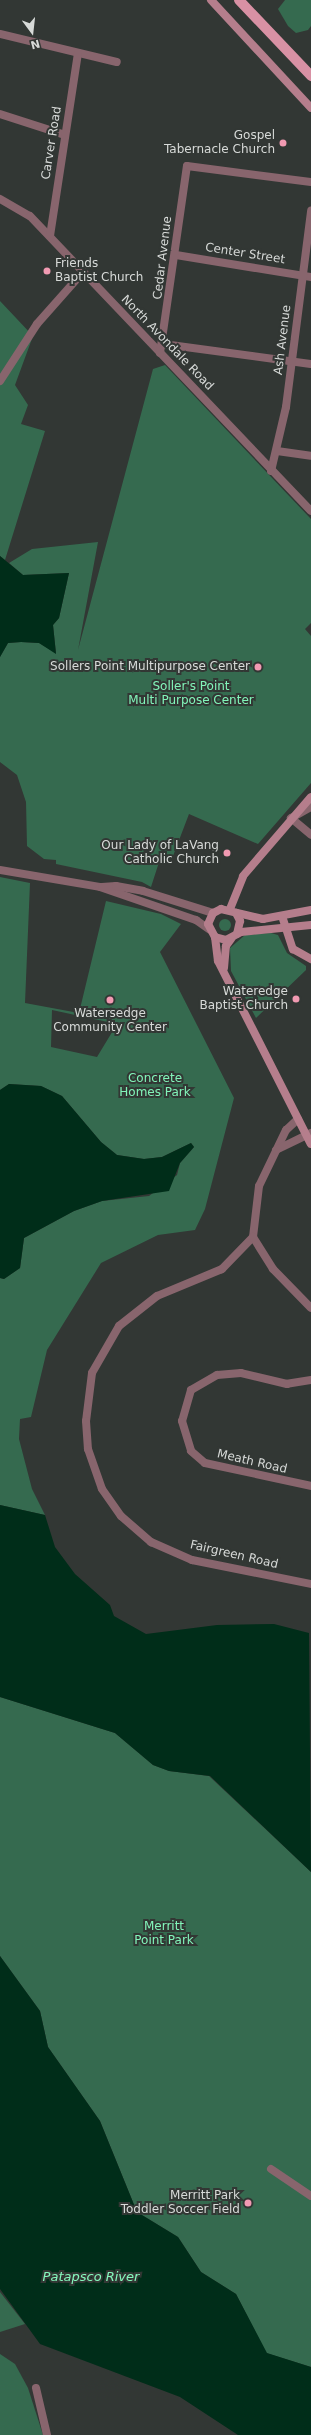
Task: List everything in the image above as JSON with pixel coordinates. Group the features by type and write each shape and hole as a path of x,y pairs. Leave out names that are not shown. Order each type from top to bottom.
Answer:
{"main road":[{"path":"211,0 311,108"},
{"path":"239,0 311,76"},
{"path":"233,911 243,876 291,818 311,797"},
{"path":"311,910 263,919 233,911 213,913 209,929 215,937 218,961 224,968 298,1119 308,1133 311,1144"},
{"path":"224,968 226,946 234,936 240,921 233,911"},
{"path":"282,916 293,949 311,959"},
{"path":"215,937 234,936 311,925"}],"street":[{"path":"0,34 117,62"},
{"name":"Carver Road","path":"50,236 78,53"},
{"path":"0,114 65,135"},
{"name":"Cedar Avenue","path":"160,353 163,344 176,255 186,166 311,182"},
{"name":"North Avondale Road","path":"0,199 20,208 50,236 271,471 311,511"},
{"name":"Ash Avenue","path":"271,471 277,451 307,276 311,211"},
{"name":"Center Street","path":"176,255 307,276"},
{"path":"0,381 37,324 84,272"},
{"path":"163,344 311,364"},
{"path":"277,451 311,456"},
{"path":"311,807 291,818 311,835"},
{"path":"0,870 100,887 130,888 213,913"},
{"path":"100,887 196,920 209,929"},
{"path":"298,1119 286,1130 275,1150 259,1186 253,1237 273,1269 311,1308"},
{"path":"275,1150 308,1133"},
{"name":"Fairgreen Road","path":"253,1237 222,1269 144,1304 107,1341 88,1389 88,1449 93,1470 111,1503 151,1542 192,1560 311,1584"},
{"name":"Meath Road","path":"311,1380 287,1384 241,1373 217,1375 191,1390 182,1421 191,1451 205,1463 311,1486"},
{"path":"271,2168 311,2196"},
{"path":"36,2388 47,2435"}],"green space":[{"path":"285,0 311,0 311,26 308,30 296,33 288,26 278,9"},
{"path":"0,301 33,336 15,385 28,405 21,424 45,431 5,560 0,556"},
{"name":"Soller's Point Multi Purpose Center","path":"165,365 311,519 311,623 305,629 311,636 311,783 258,844 189,814 173,856 162,853 151,887 142,882 56,864 56,860 44,859 27,846 26,802 17,775 0,762 0,657 8,643 21,642 39,643 56,653 53,625 59,618 69,573 23,575 9,563 32,549 98,542 78,650 153,369"},
{"name":"Concrete Homes Park","path":"0,877 30,883 25,1003 79,1013 106,901 161,914 181,924 160,952 234,1098 205,1209 195,1230 158,1235 101,1263 47,1350 31,1417 20,1419 19,1439 32,1489 45,1515 0,1505 0,1278 4,1279 20,1268 24,1238 74,1211 102,1201 149,1196 177,1175 180,1163 194,1147 191,1143 162,1157 144,1159 117,1155 101,1142 62,1096 41,1086 9,1084 0,1090","holes":["52,1010 117,1024 97,1057 51,1047"]},
{"path":"225,919 229,921 231,925 229,929 225,931 221,929 219,925 221,921"},
{"path":"271,933 278,935 287,953 306,966 306,970 256,1018 231,971 230,948 245,935"},
{"name":"Merritt Point Park","path":"0,1697 115,1733 153,1765 169,1771 209,1776 311,1872 311,2367 266,2353 236,2294 201,2272 178,2237 137,2212 100,2121 48,2047 40,2011 0,1956"},
{"path":"0,2292 25,2324 0,2332"},
{"path":"0,2354 15,2364 28,2388 43,2435 0,2435"}],"water":[{"path":"0,556 23,575 69,573 59,618 53,625 56,654 39,643 21,642 8,643 0,657"},
{"path":"9,1084 41,1086 62,1096 101,1142 117,1155 144,1159 162,1157 191,1143 194,1147 180,1163 169,1191 102,1201 74,1211 24,1238 20,1268 4,1279 0,1278 0,1090"},
{"path":"0,1505 45,1515 55,1547 75,1574 110,1605 114,1616 146,1634 217,1625 274,1624 309,1633 311,1872 210,1776 169,1771 153,1765 115,1733 0,1697"},
{"name":"Patapsco River","path":"0,1956 40,2011 48,2047 100,2121 137,2212 178,2237 201,2272 236,2294 267,2353 311,2367 311,2435 238,2435 180,2397 40,2344 0,2289"}],"place":[{"name":"Gospel Tabernacle Church","path":"283,143"},
{"name":"Friends Baptist Church","path":"47,271"},
{"name":"Sollers Point Multipurpose Center","path":"258,667"},
{"name":"Our Lady of LaVang Catholic Church","path":"227,853"},
{"name":"Wateredge Baptist Church","path":"296,999"},
{"name":"Watersedge Community Center","path":"110,1000"},
{"name":"Merritt Park Toddler Soccer Field","path":"248,2203"}]}
